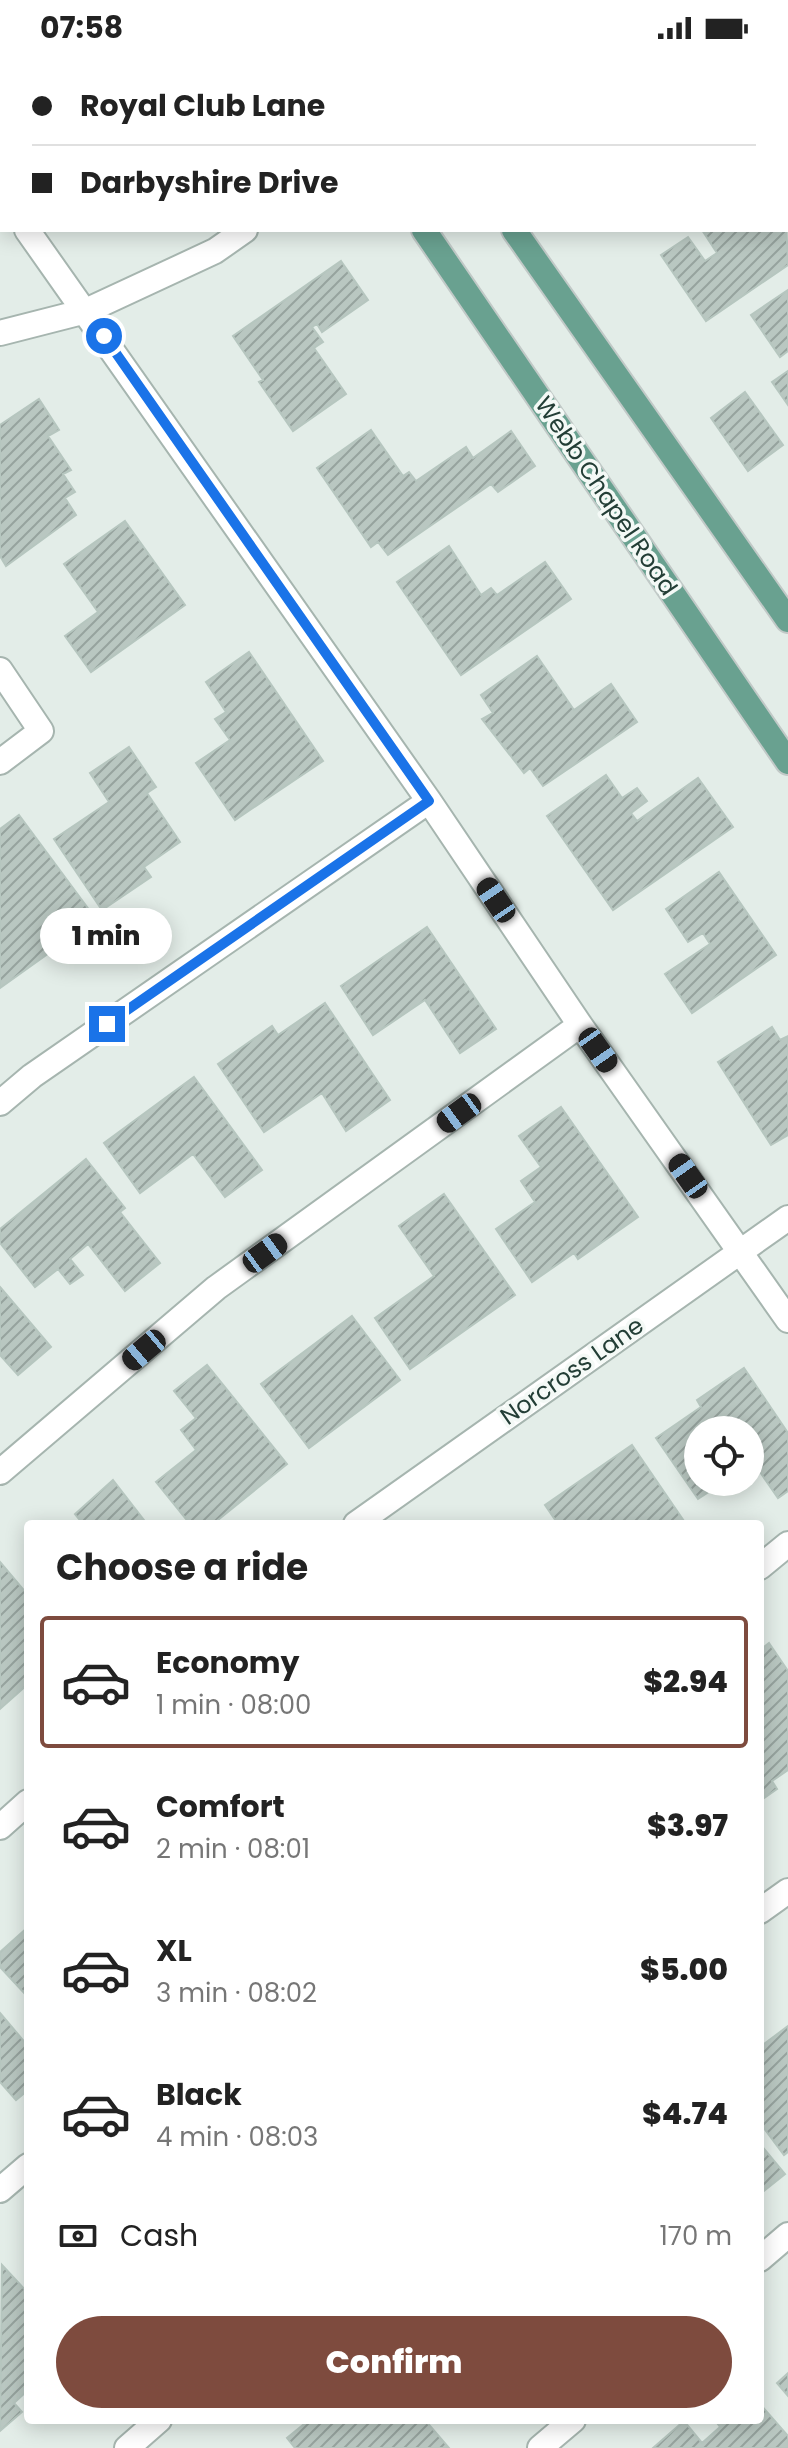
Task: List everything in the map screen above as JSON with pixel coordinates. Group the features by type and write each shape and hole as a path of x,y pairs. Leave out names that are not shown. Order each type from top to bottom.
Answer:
{"main road":[{"name":"Webb Chapel Road","path":"425,232 788,762"},
{"path":"515,232 788,620"}],"street":[{"path":"28,232 429,801 580,1025 788,1320"},
{"path":"0,333 86,311 202,257 242,232"},
{"path":"0,670 41,731 0,762"},
{"path":"0,1103 32,1076 429,801"},
{"path":"0,1472 216,1288 580,1025"},
{"name":"Norcross Lane","path":"362,1520 788,1218"},
{"path":"764,1564 788,1544"},
{"path":"0,1827 24,1806"},
{"path":"764,1908 788,1891"},
{"path":"0,2190 24,2169"},
{"path":"764,2256 788,2235"},
{"path":"127,2448 154,2424"},
{"path":"540,2448 568,2424"}],"building":[{"path":"703,232 787,232 788,265 706,321 661,255 688,237 705,261 717,253"},
{"path":"341,261 368,300 322,332 317,324 312,327 323,342 314,348 346,394 293,431 259,382 263,380 233,336"},
{"path":"788,290 788,351 780,357 751,315"},
{"path":"788,371 788,405 772,382"},
{"path":"745,392 783,445 748,471 711,418"},
{"path":"39,399 59,430 48,436 71,470 63,474 75,492 65,498 76,515 6,566 0,556 0,425"},
{"path":"371,430 403,476 409,472 416,481 466,447 473,458 511,431 535,466 498,492 491,484 388,555 378,542 371,547 317,468"},
{"path":"125,521 185,605 91,672 65,636 98,612 64,564"},
{"path":"449,546 481,595 491,588 497,595 545,562 571,599 461,675 397,582"},
{"path":"249,652 323,761 235,820 196,763 230,740 215,719 226,712 206,682"},
{"path":"537,656 574,710 611,684 637,722 543,786 530,768 524,773 482,719 493,713 481,695"},
{"path":"129,747 156,787 147,793 180,842 144,867 151,877 102,910 54,839 109,802 90,773"},
{"path":"606,775 622,798 637,788 647,801 631,813 637,821 698,778 733,827 613,910 547,816"},
{"path":"19,815 90,911 64,930 70,938 0,988 0,829"},
{"path":"719,872 776,955 692,1013 665,974 710,944 703,933 688,942 666,909"},
{"path":"427,927 496,1029 460,1053 425,1000 373,1035 341,986"},
{"path":"325,1003 390,1100 346,1131 322,1093 264,1132 218,1064 272,1026 278,1035"},
{"path":"772,1027 780,1040 788,1036 788,1135 771,1145 718,1062"},
{"path":"194,1077 262,1170 225,1197 193,1154 140,1193 104,1143"},
{"path":"561,1107 638,1217 578,1259 574,1253 532,1282 496,1229 535,1202 521,1181 541,1167 519,1136"},
{"path":"86,1159 125,1208 120,1212 160,1263 125,1291 88,1244 70,1259 83,1275 70,1284 58,1269 35,1287 0,1243 0,1229"},
{"path":"444,1194 515,1295 410,1369 375,1318 434,1276 399,1226"},
{"path":"0,1287 51,1347 18,1375 0,1355"},
{"path":"352,1316 400,1380 309,1448 261,1384"},
{"path":"207,1365 287,1464 218,1520 187,1520 156,1482 196,1450 181,1430 196,1418 174,1391"},
{"path":"744,1368 788,1433 788,1491 778,1498 764,1478 764,1416 688,1416 701,1407 697,1400"},
{"path":"684,1419 684,1479 656,1438"},
{"path":"632,1445 683,1520 555,1520 545,1505"},
{"path":"113,1480 144,1520 80,1520 75,1514"},
{"path":"0,1562 24,1590 24,1688 0,1709"},
{"path":"769,1643 788,1671 788,1770 772,1781 777,1789 764,1798 764,1647"},
{"path":"24,1931 24,1993 0,1967 0,1952"},
{"path":"0,2013 24,2041 24,2093 16,2100 0,2082"},
{"path":"788,2026 788,2152 784,2155 764,2128 764,2044"},
{"path":"764,2149 785,2174 764,2191"},
{"path":"2,2265 24,2289 24,2394 14,2403 22,2412 0,2431"},
{"path":"788,2373 788,2396 777,2383"},
{"path":"764,2409 788,2436 788,2448 653,2448 681,2424 686,2424 702,2443 720,2427 718,2424 764,2424"},
{"path":"304,2424 428,2424 449,2448 295,2448 287,2438"}],"route":[{"path":"104,336 429,801 107,1024"}]}
